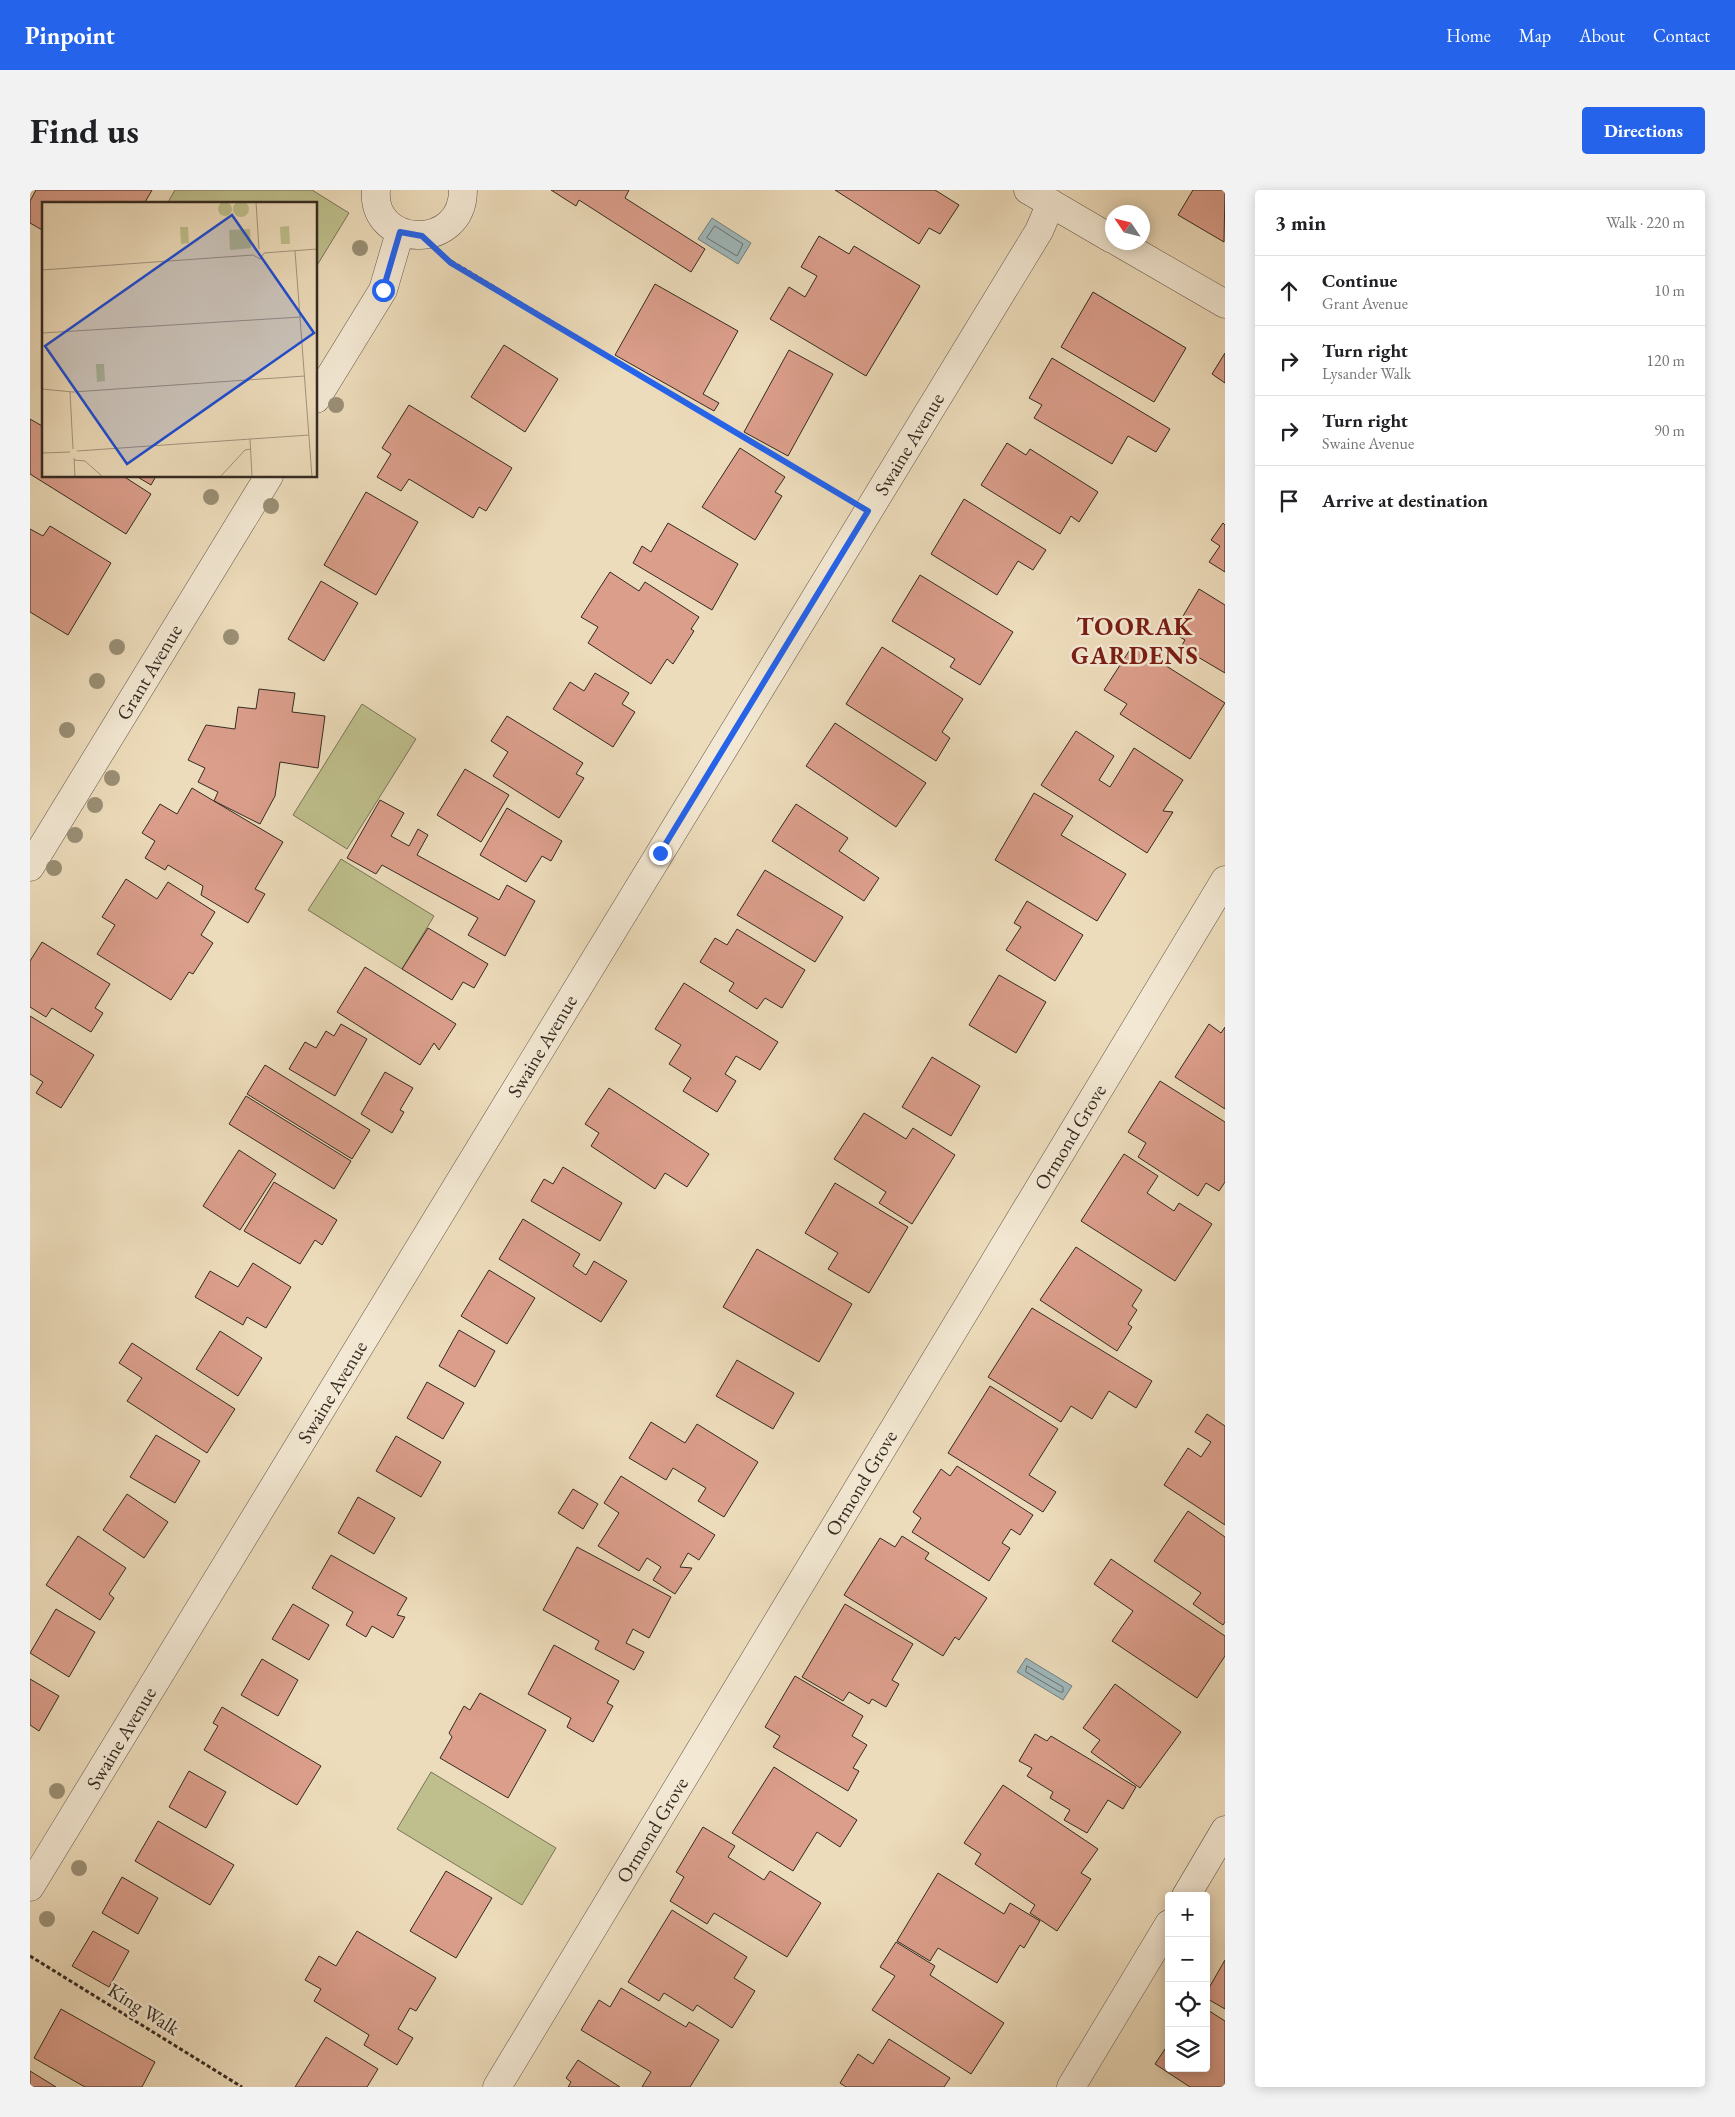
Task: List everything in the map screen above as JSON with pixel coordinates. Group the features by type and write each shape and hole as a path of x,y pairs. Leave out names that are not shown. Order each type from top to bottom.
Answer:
{"street":[{"path":"376,190 379,211 388,223 411,234 442,230 453,220 461,207 463,190"},
{"path":"1028,190 1105,235"},
{"name":"Swaine Avenue","path":"30,1887 1039,232 1051,203"},
{"path":"318,396 383,290 411,234"},
{"path":"1132,250 1225,304"},
{"name":"Grant Avenue","path":"30,867 268,478"},
{"name":"Ormond Grove","path":"497,2087 1225,880"},
{"path":"1188,1892 1225,1830"},
{"path":"1071,2087 1165,1931"}],"path":[{"path":"411,234 451,263 868,511"},
{"name":"King Walk","path":"30,1956 242,2087"}],"green space":[{"path":"175,190 312,190 349,213 318,264 318,202 168,202"},
{"path":"362,704 416,739 347,849 293,815"},
{"path":"341,859 434,916 402,969 308,910"},
{"path":"431,1772 556,1848 522,1905 397,1829"}],"water":[{"path":"712,218 751,243 738,264 698,239"},
{"path":"1026,1658 1072,1686 1063,1700 1017,1672"}],"building":[{"path":"36,190 152,190 145,202 42,202 42,230 30,223 30,201"},
{"path":"551,190 629,190 625,198 705,249 691,272 579,200 576,206"},
{"path":"835,190 935,190 959,205 940,234 929,228 919,244"},
{"path":"1193,190 1225,190 1224,242 1178,215"},
{"path":"819,236 849,254 854,246 920,286 866,376 770,319 789,287 805,297 817,276 801,267"},
{"path":"655,284 738,331 703,394 719,403 714,411 615,355"},
{"path":"1093,292 1186,348 1154,402 1061,347"},
{"path":"504,345 558,379 525,432 471,397"},
{"path":"789,350 833,374 788,456 744,432"},
{"path":"1225,353 1225,383 1212,374"},
{"path":"1052,358 1170,429 1156,452 1128,436 1112,464 1034,418 1042,405 1029,398"},
{"path":"409,405 512,468 486,511 479,507 473,518 409,479 401,491 377,477 391,454 382,448"},
{"path":"30,419 42,426 42,478 126,478 151,494 126,534 30,474"},
{"path":"1007,443 1026,455 1030,449 1098,492 1079,522 1071,516 1060,534 981,485"},
{"path":"740,448 785,477 775,492 782,496 755,540 702,507"},
{"path":"139,478 155,478 151,485"},
{"path":"366,492 418,522 376,595 324,565"},
{"path":"964,499 1046,550 1033,570 1018,561 997,595 931,554"},
{"path":"668,523 738,564 712,610 633,563 642,546 651,552"},
{"path":"1223,523 1225,525 1225,572 1209,562 1220,546 1211,540"},
{"path":"50,526 111,563 68,635 30,612 30,529 43,536"},
{"path":"610,572 639,591 645,582 699,617 691,629 694,631 673,664 667,659 651,684 588,643 598,627 581,617"},
{"path":"920,575 1013,632 980,685 950,667 955,659 892,621"},
{"path":"321,581 358,603 324,661 288,639"},
{"path":"1199,589 1225,605 1225,673 1181,647 1185,640 1173,633"},
{"path":"1133,645 1225,703 1190,759 1120,714 1127,704 1104,690"},
{"path":"882,647 963,699 942,732 950,738 936,761 846,704"},
{"path":"595,673 629,693 622,704 635,712 613,747 553,709 570,682 584,691"},
{"path":"259,689 295,693 292,712 325,716 318,768 280,762 275,796 260,824 214,801 218,792 198,782 205,768 188,760 206,725 235,729 238,707 256,709"},
{"path":"507,716 583,763 576,774 584,778 559,818 493,776 508,752 491,741"},
{"path":"835,723 926,783 896,827 806,766"},
{"path":"1076,731 1114,756 1099,780 1110,787 1134,748 1183,780 1163,811 1173,812 1147,853 1041,785"},
{"path":"465,769 509,795 481,842 437,815"},
{"path":"192,788 283,842 255,889 265,894 248,923 201,895 203,886 168,865 165,870 145,858 155,841 142,833 160,804 177,814"},
{"path":"1034,793 1073,816 1061,835 1126,874 1097,921 995,860"},
{"path":"380,800 404,813 391,836 409,846 418,829 428,835 417,855 499,900 507,885 535,901 505,956 468,935 478,918 382,865 376,874 347,858"},
{"path":"796,804 848,838 839,851 879,878 864,901 772,841"},
{"path":"507,808 562,841 551,861 542,856 526,882 480,855"},
{"path":"765,870 843,917 815,962 737,915"},
{"path":"126,879 157,899 168,882 215,912 201,935 213,943 193,974 189,972 171,1000 97,954 115,925 102,917"},
{"path":"1027,901 1083,935 1055,981 1006,950 1021,927 1014,923"},
{"path":"428,928 488,964 474,988 463,982 452,1000 402,969"},
{"path":"737,929 805,970 782,1008 765,998 757,1009 729,991 734,983 700,962 715,938 727,945"},
{"path":"42,942 110,984 95,1008 103,1013 91,1032 52,1008 46,1017 30,1007 30,961"},
{"path":"365,967 456,1024 439,1050 434,1043 420,1065 337,1012"},
{"path":"999,975 1046,1002 1016,1053 969,1025"},
{"path":"684,983 778,1042 760,1070 736,1056 725,1074 736,1081 717,1112 683,1091 691,1078 669,1064 681,1045 655,1029"},
{"path":"30,1016 94,1055 61,1108 36,1093 43,1082 30,1074"},
{"path":"341,1024 367,1039 335,1096 289,1069 305,1042 316,1048 326,1031 334,1036"},
{"path":"1209,1024 1221,1033 1225,1027 1225,1109 1175,1077"},
{"path":"932,1057 980,1086 951,1136 902,1107"},
{"path":"265,1065 370,1130 352,1159 247,1094"},
{"path":"385,1072 413,1088 400,1110 404,1112 392,1133 361,1114"},
{"path":"1160,1081 1225,1122 1225,1182 1219,1191 1206,1183 1198,1196 1138,1157 1146,1143 1128,1132"},
{"path":"609,1088 709,1154 687,1187 665,1173 655,1189 591,1146 599,1133 585,1124"},
{"path":"246,1096 351,1161 334,1189 229,1124"},
{"path":"864,1113 906,1139 913,1128 955,1155 912,1224 879,1203 886,1192 834,1159"},
{"path":"239,1150 276,1174 240,1230 203,1206"},
{"path":"1124,1154 1158,1176 1147,1193 1174,1211 1179,1203 1212,1224 1175,1281 1081,1221"},
{"path":"563,1167 622,1203 600,1241 531,1201 544,1179 553,1184"},
{"path":"274,1182 337,1220 322,1245 315,1240 300,1264 244,1231"},
{"path":"835,1183 908,1227 869,1293 828,1269 838,1253 805,1233"},
{"path":"523,1219 580,1254 573,1266 586,1275 594,1261 627,1281 601,1322 499,1259"},
{"path":"1076,1247 1142,1290 1132,1306 1137,1310 1128,1324 1132,1327 1117,1351 1040,1300"},
{"path":"757,1249 852,1304 819,1362 723,1307"},
{"path":"253,1263 291,1287 266,1328 247,1317 243,1325 195,1297 210,1271 238,1287"},
{"path":"489,1270 535,1298 507,1344 461,1316"},
{"path":"1032,1308 1152,1381 1136,1408 1109,1391 1092,1419 1071,1406 1061,1422 988,1377"},
{"path":"459,1330 495,1351 475,1387 439,1366"},
{"path":"220,1331 262,1358 238,1396 196,1369"},
{"path":"132,1343 235,1409 207,1453 127,1401 142,1378 119,1363"},
{"path":"737,1360 794,1393 773,1429 716,1396"},
{"path":"427,1382 464,1403 443,1439 407,1418"},
{"path":"990,1386 1058,1429 1029,1475 1056,1492 1043,1512 948,1453"},
{"path":"1207,1414 1225,1426 1225,1525 1164,1485 1188,1448 1201,1457 1211,1442 1195,1432"},
{"path":"651,1422 685,1443 697,1424 758,1462 724,1517 698,1501 706,1488 673,1468 666,1480 629,1458"},
{"path":"156,1435 200,1461 175,1503 130,1477"},
{"path":"396,1436 441,1462 421,1497 376,1471"},
{"path":"957,1466 1033,1515 1020,1535 1011,1529 1002,1543 1010,1548 989,1581 912,1532 921,1518 913,1512 941,1469 950,1476"},
{"path":"621,1476 715,1535 699,1560 688,1553 680,1567 692,1568 675,1594 653,1580 661,1567 647,1558 639,1571 598,1546 619,1513 604,1503"},
{"path":"573,1489 598,1504 583,1529 558,1513"},
{"path":"127,1494 168,1522 144,1558 103,1530"},
{"path":"358,1497 395,1518 374,1554 338,1533"},
{"path":"1188,1511 1225,1537 1225,1622 1223,1625 1193,1604 1201,1593 1154,1561"},
{"path":"78,1536 126,1568 109,1594 114,1598 100,1620 46,1585"},
{"path":"902,1536 929,1553 925,1559 987,1598 959,1640 955,1637 943,1656 844,1595 880,1538 895,1547"},
{"path":"577,1547 671,1597 649,1638 633,1629 626,1643 644,1652 634,1670 595,1649 599,1641 543,1610"},
{"path":"331,1555 407,1598 397,1615 405,1617 393,1638 372,1626 366,1637 346,1625 353,1612 312,1588"},
{"path":"1111,1559 1225,1636 1225,1656 1197,1698 1112,1641 1133,1611 1094,1584"},
{"path":"293,1604 329,1625 309,1660 272,1639"},
{"path":"845,1604 913,1644 892,1680 899,1684 886,1707 872,1699 869,1704 849,1692 843,1701 802,1677"},
{"path":"56,1609 95,1632 69,1677 30,1653"},
{"path":"554,1645 619,1681 607,1703 613,1706 593,1742 567,1727 571,1718 528,1694"},
{"path":"262,1659 298,1680 278,1716 241,1695"},
{"path":"795,1676 863,1716 852,1736 867,1745 853,1768 859,1771 848,1791 773,1747 780,1736 765,1727"},
{"path":"30,1679 59,1696 39,1731 30,1725"},
{"path":"1115,1684 1181,1732 1140,1788 1091,1752 1100,1740 1083,1728"},
{"path":"480,1693 546,1730 508,1798 440,1758 452,1737 449,1733 464,1706 470,1710"},
{"path":"222,1707 321,1766 297,1805 204,1750 218,1726 213,1723"},
{"path":"1035,1734 1047,1741 1051,1736 1136,1787 1123,1809 1108,1800 1087,1833 1064,1820 1070,1810 1050,1798 1053,1792 1027,1776 1032,1768 1019,1761"},
{"path":"774,1767 857,1820 840,1847 817,1832 793,1871 732,1833"},
{"path":"189,1771 226,1792 206,1828 169,1807"},
{"path":"1003,1785 1098,1849 1081,1873 1091,1879 1057,1931 1030,1913 1035,1905 975,1864 981,1854 964,1843"},
{"path":"158,1821 234,1865 210,1905 135,1861"},
{"path":"703,1827 735,1846 728,1857 764,1880 770,1871 821,1903 787,1957 714,1913 707,1924 670,1901 684,1877 676,1872"},
{"path":"446,1871 492,1898 456,1958 410,1931"},
{"path":"938,1873 1004,1914 1010,1903 1040,1921 1024,1948 1020,1945 997,1983 938,1948 930,1961 897,1941"},
{"path":"122,1877 158,1898 138,1934 102,1913"},
{"path":"672,1910 747,1957 734,1978 755,1991 732,2028 697,2005 693,2011 664,1993 659,2001 628,1982"},
{"path":"93,1931 129,1951 109,1987 72,1966"},
{"path":"357,1931 436,1978 416,2011 410,2008 398,2029 413,2038 397,2065 364,2045 369,2035 314,2001 321,1989 305,1980 319,1956 336,1966"},
{"path":"896,1942 935,1966 930,1975 1004,2023 971,2074 872,2010 895,1976 880,1967"},
{"path":"1225,1960 1225,2009 1210,2000 1210,1986"},
{"path":"621,1988 686,2027 689,2022 719,2040 690,2087 642,2087 651,2072 581,2030 599,2000 610,2007"},
{"path":"61,2009 155,2062 142,2087 85,2087 34,2058"},
{"path":"1210,2012 1225,2021 1225,2087 1190,2087 1167,2072 1210,2072"},
{"path":"326,2037 378,2069 367,2087 295,2087"},
{"path":"889,2039 950,2078 944,2087 846,2087 840,2083 858,2054 873,2064"},
{"path":"1165,2049 1165,2071 1155,2064"},
{"path":"578,2060 620,2087 568,2087 571,2082 566,2078"},
{"path":"30,2071 56,2087 30,2087"}],"district":[{"name":"TOORAK GARDENS","path":"1135,640"}],"route":[{"path":"383,290 400,232 412,236 422,236 451,263 868,511 660,853"}]}
